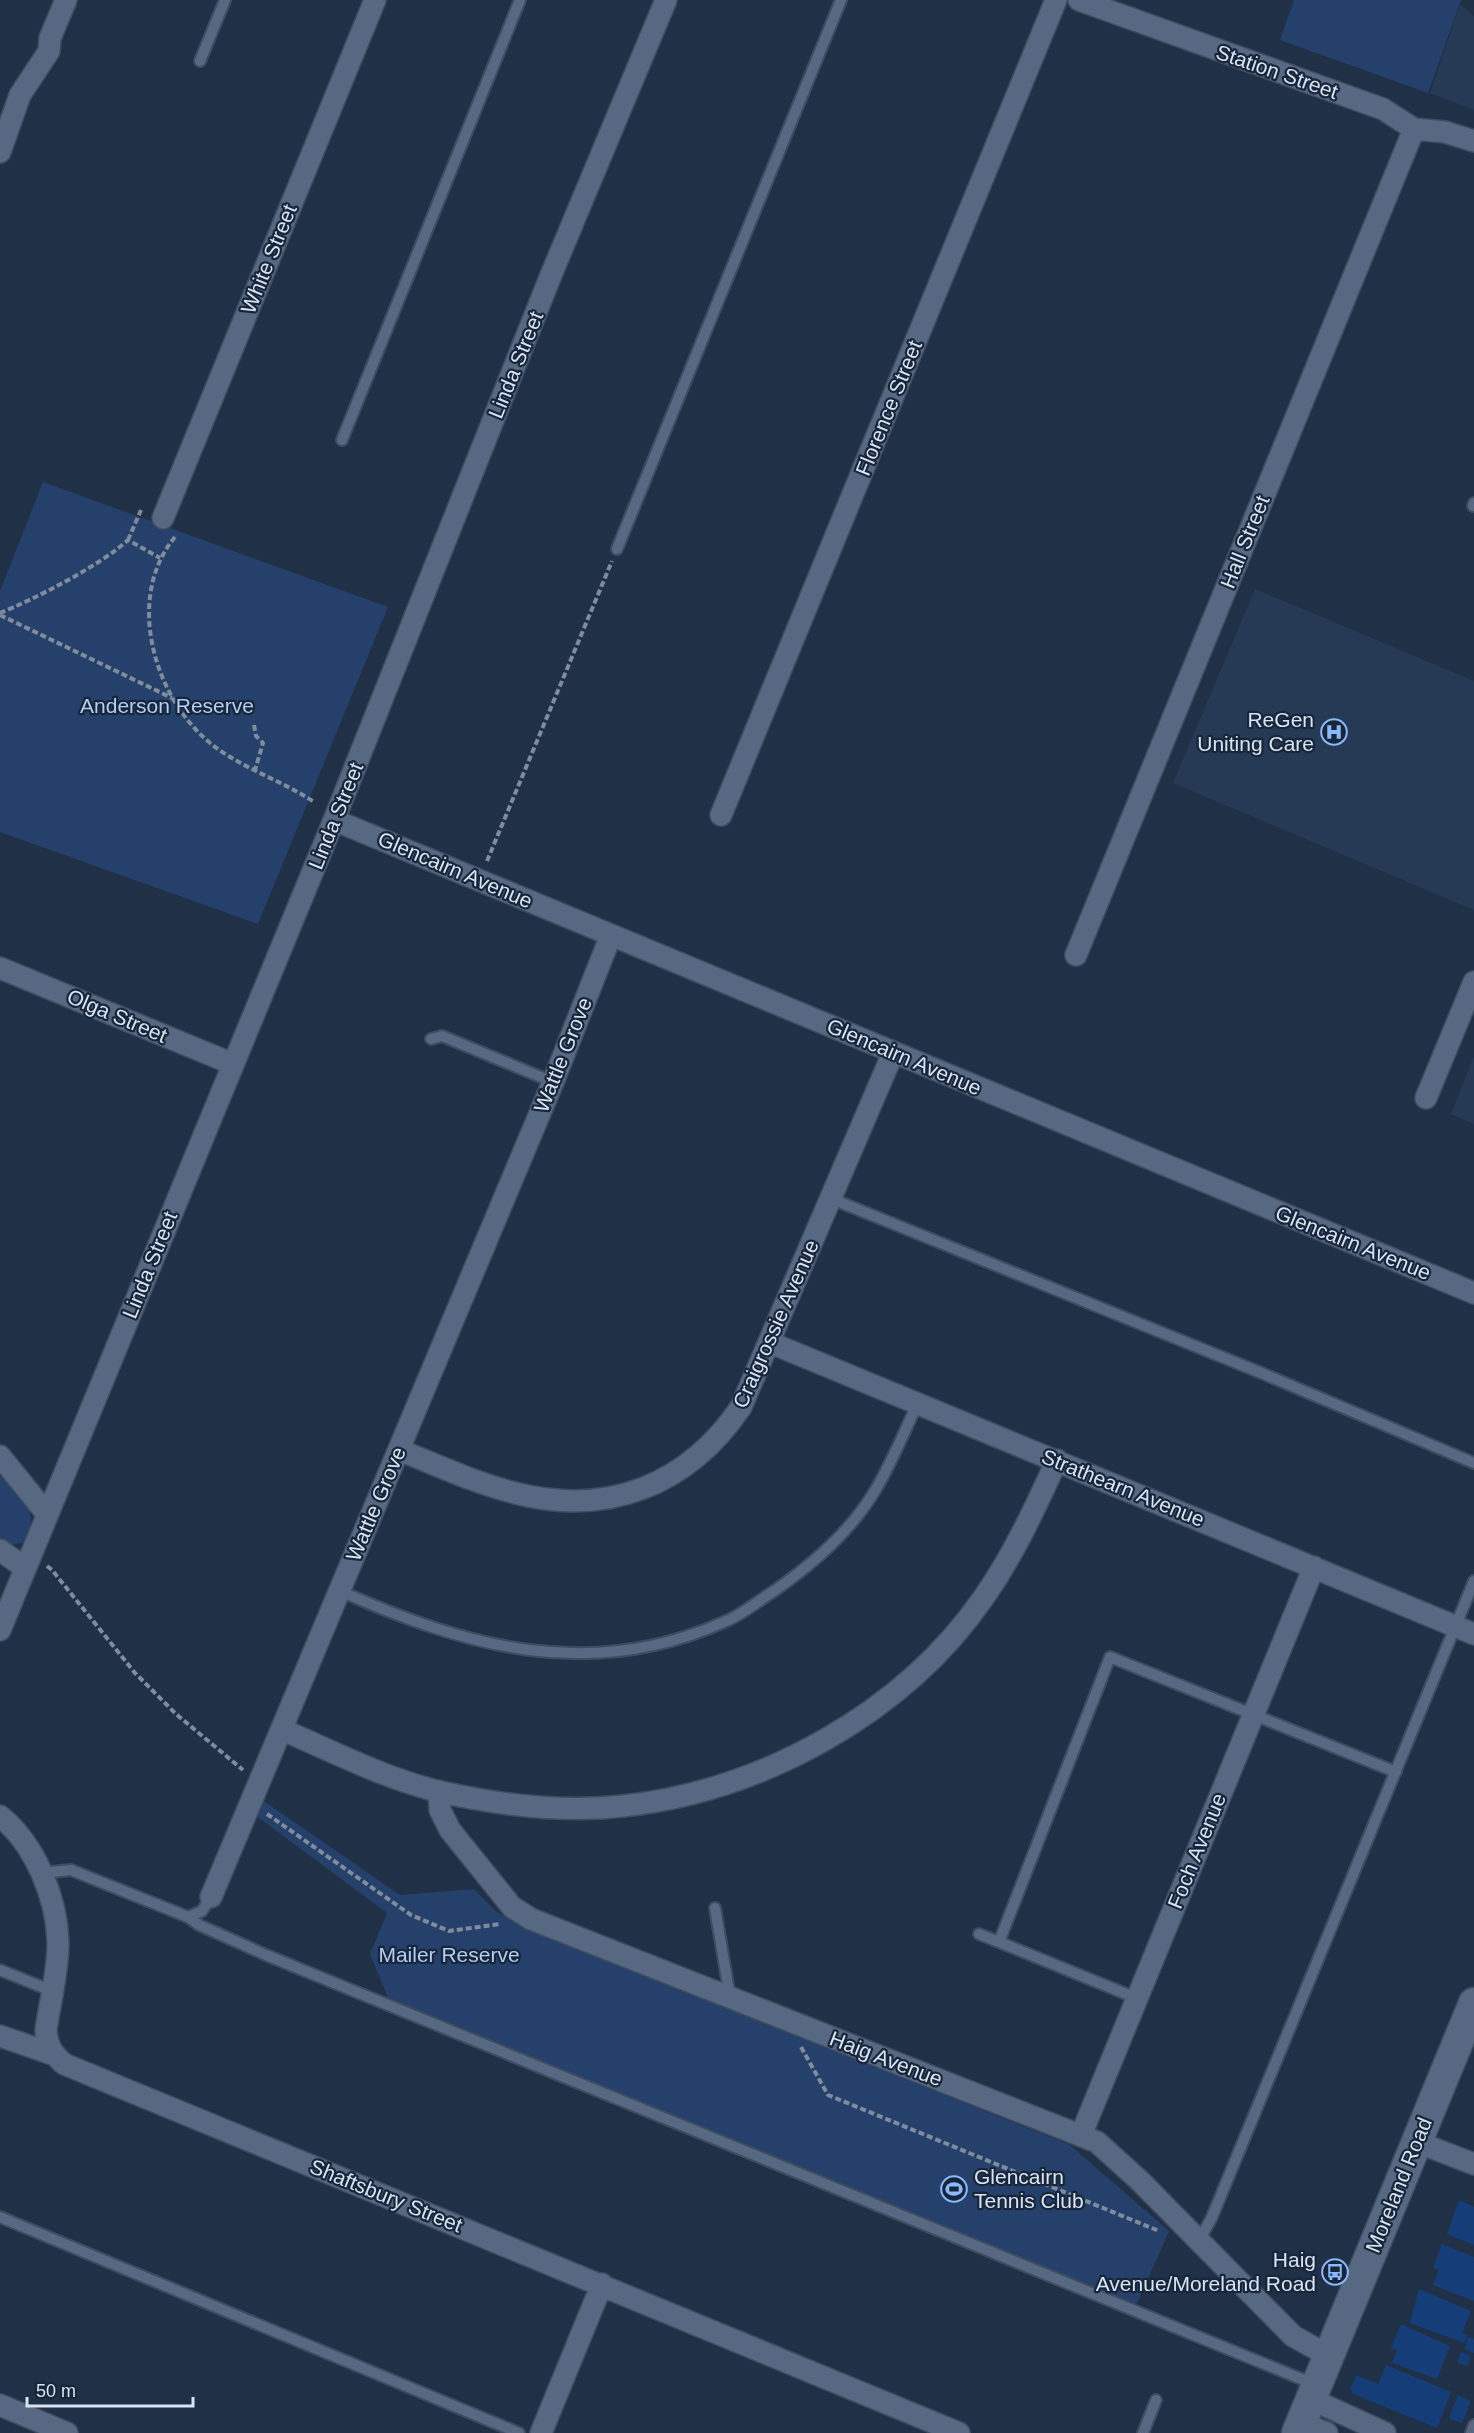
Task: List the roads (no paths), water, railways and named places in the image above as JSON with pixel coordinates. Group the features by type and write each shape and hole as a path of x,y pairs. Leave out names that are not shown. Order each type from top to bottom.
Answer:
{"main road":[{"name":"Moreland Road","path":"1310,2415 1329,2356 1474,2003"}],"street":[{"path":"0,152 20,94 49,51 50,38 66,0"},
{"name":"White Street","path":"163,518 375,0"},
{"name":"Linda Street","path":"0,1630 334,820 551,275 666,0"},
{"name":"Florence Street","path":"721,815 1056,0"},
{"name":"Station Street","path":"1078,0 1383,109 1414,129 1445,132 1474,141"},
{"name":"Hall Street","path":"1076,955 1414,129"},
{"name":"Glencairn Avenue","path":"334,820 1474,1293"},
{"name":"Wattle Grove","path":"211,1897 553,1082 611,935"},
{"name":"Olga Street","path":"0,968 233,1064"},
{"path":"1426,1098 1474,982"},
{"name":"Craigrossie Avenue","path":"399,1450 513,1493 540,1499 573,1500 645,1489 673,1476 699,1457 723,1433 741,1407 771,1342 893,1053"},
{"name":"Strathearn Avenue","path":"771,1342 1465,1630"},
{"path":"0,1456 47,1514"},
{"path":"283,1730 381,1772 438,1791 494,1802 564,1809 623,1806 669,1798 726,1783 788,1759 837,1732 891,1695 939,1651 983,1599 1022,1538 1057,1461"},
{"path":"0,1550 27,1562"},
{"name":"Foch Avenue","path":"1082,2135 1136,1998 1314,1567"},
{"name":"Haig Avenue","path":"438,1791 440,1810 450,1830 512,1907 531,1919 1082,2135 1108,2150 1293,2336 1329,2356"},
{"path":"0,1816 32,1854 50,1894 56,1920 58,1944 46,2030 46,2043 52,2054"},
{"name":"Shaftsbury Street","path":"0,2036 52,2054 64,2064 959,2433"},
{"path":"1417,2142 1474,2164"},
{"path":"541,2433 602,2284"},
{"path":"0,2405 68,2433"},
{"path":"1310,2415 1375,2431"}],"lane":[{"path":"200,61 225,0"},
{"path":"342,440 520,0"},
{"path":"616,549 841,0"},
{"path":"431,1039 442,1036 553,1082"},
{"path":"832,1199 1259,1372 1474,1463"},
{"path":"340,1591 462,1638 538,1653 591,1654 620,1651 686,1636 726,1622 801,1572 829,1546 875,1490 918,1403"},
{"path":"1199,2241 1212,2217 1396,1772 1465,1630 1474,1581"},
{"path":"999,1942 1110,1657 1396,1772"},
{"path":"41,1874 71,1870 188,1917 199,1925 266,1955 1310,2415"},
{"name":"Wattle Grove","path":"188,1917 202,1911 211,1897"},
{"path":"715,1908 729,1997"},
{"path":"979,1934 1136,1998"},
{"path":"0,1970 52,1991"},
{"path":"0,2217 519,2433"},
{"path":"1143,2433 1156,2400"},
{"path":"1471,2433 1474,2425"}],"place":[{"name":"ReGen Uniting Care","path":"1334,732"},
{"name":"Glencairn Tennis Club","path":"954,2189"},
{"name":"Haig Avenue/Moreland Road","path":"1335,2272"}],"park label":[{"name":"Anderson Reserve","path":"167,706"},
{"name":"Mailer Reserve","path":"449,1955"}]}
